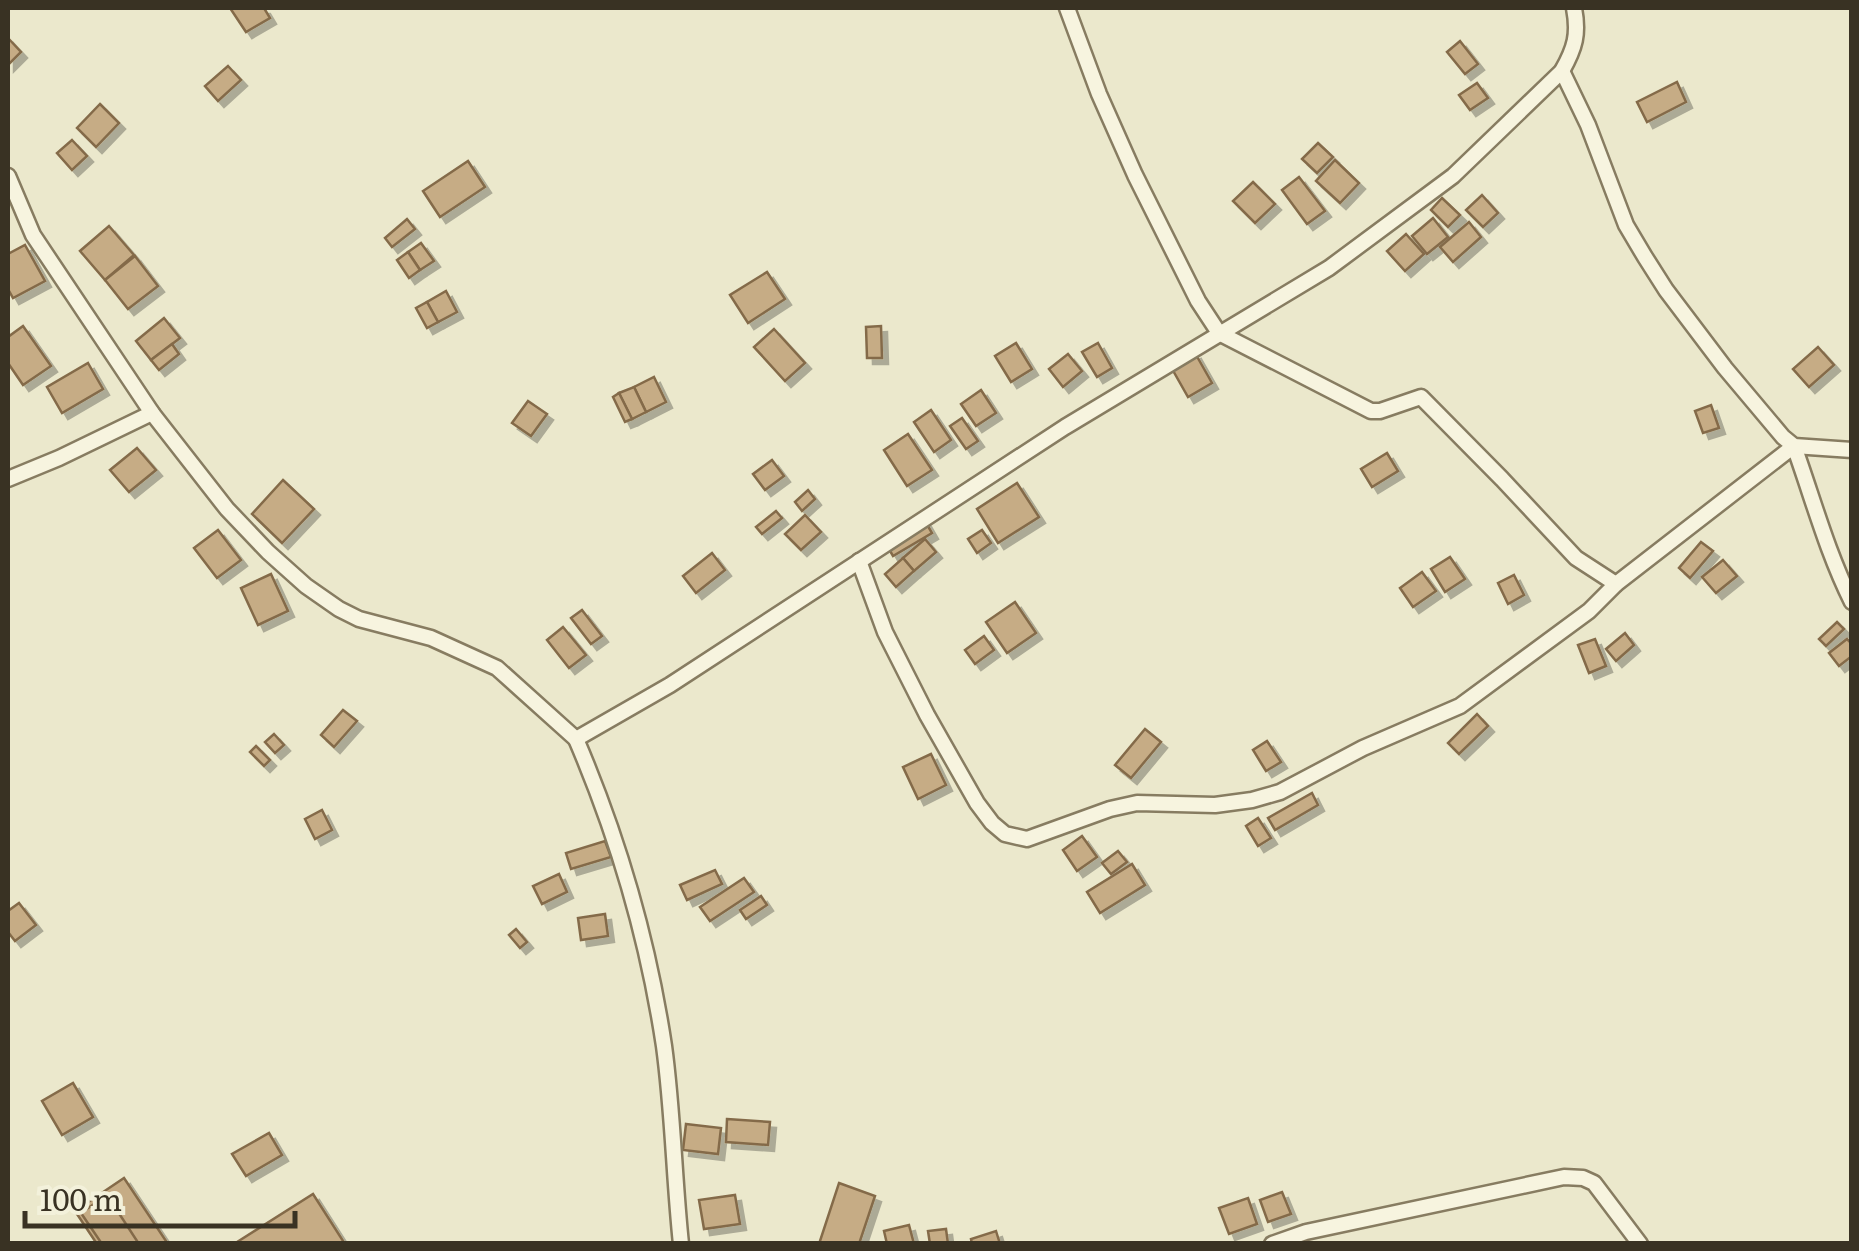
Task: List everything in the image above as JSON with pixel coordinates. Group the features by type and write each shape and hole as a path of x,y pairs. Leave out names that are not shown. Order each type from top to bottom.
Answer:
{"street":[{"path":"1067,8 1135,175 1198,301 1219,333 1372,410 1380,411 1421,397 1576,558 1616,584"},
{"path":"576,739 670,685 1066,427 1329,268 1453,176 1562,71 1573,51 1578,26 1574,8"},
{"path":"1562,71 1588,125 1626,225 1645,257 1726,368 1794,446 1825,540 1852,602"},
{"path":"8,176 32,235 152,413 227,509 268,552 339,609 360,619 431,638 498,668 576,739 622,862 645,946 664,1048 681,1244"},
{"path":"8,480 152,413"},
{"path":"859,561 885,632 977,803 1005,834 1027,838 1110,808 1137,803 1216,805 1280,792 1363,748 1460,706 1589,612 1616,584 1794,446 1852,450"},
{"path":"1272,1244 1293,1240 1306,1232 1564,1177 1594,1183 1640,1244"}],"building":[{"path":"230,8 264,8 270,18 246,32"},
{"path":"8,38 21,52 8,65"},
{"path":"1460,41 1478,64 1465,74 1447,52"},
{"path":"228,66 241,80 218,101 205,86"},
{"path":"1677,82 1686,102 1647,122 1637,102"},
{"path":"1477,83 1488,98 1470,110 1459,95"},
{"path":"100,104 119,123 96,147 77,128"},
{"path":"72,140 87,156 72,170 57,153"},
{"path":"1318,143 1333,157 1317,173 1302,159"},
{"path":"1335,160 1359,183 1340,203 1316,181"},
{"path":"468,161 485,187 440,217 423,191"},
{"path":"1299,177 1325,211 1307,224 1282,190"},
{"path":"1253,182 1275,204 1255,223 1233,201"},
{"path":"1482,195 1498,213 1483,227 1466,210"},
{"path":"1442,198 1460,215 1448,227 1431,210"},
{"path":"1433,218 1448,237 1427,254 1412,236"},
{"path":"407,219 415,229 392,247 385,238"},
{"path":"1469,222 1481,237 1453,262 1440,247"},
{"path":"109,226 134,255 105,280 80,251"},
{"path":"1406,234 1424,254 1405,271 1387,251"},
{"path":"421,243 434,261 420,270 408,252"},
{"path":"25,245 45,281 13,298 8,289 8,254"},
{"path":"408,252 420,270 409,278 397,260"},
{"path":"135,256 158,286 128,309 105,280"},
{"path":"767,272 785,299 748,323 730,295"},
{"path":"446,291 457,312 438,322 427,302"},
{"path":"427,302 438,322 427,328 416,308"},
{"path":"164,318 180,338 151,360 136,341"},
{"path":"23,326 51,366 23,385 8,363 8,337"},
{"path":"881,326 882,358 867,358 866,327"},
{"path":"774,329 805,363 785,381 754,347"},
{"path":"1016,343 1032,369 1011,382 995,356"},
{"path":"1098,343 1112,368 1097,377 1082,352"},
{"path":"172,344 179,354 159,370 151,360"},
{"path":"1818,347 1834,365 1809,387 1793,369"},
{"path":"1195,353 1212,383 1188,397 1171,367"},
{"path":"1068,354 1082,371 1063,387 1049,369"},
{"path":"88,363 103,389 62,413 47,387"},
{"path":"654,377 666,402 646,412 634,387"},
{"path":"634,387 646,412 632,419 619,393"},
{"path":"981,390 996,413 976,426 961,404"},
{"path":"619,393 632,419 625,422 613,397"},
{"path":"528,401 547,414 531,436 512,423"},
{"path":"1711,405 1719,428 1703,433 1695,411"},
{"path":"931,410 951,440 934,452 914,422"},
{"path":"962,418 978,441 966,449 950,426"},
{"path":"908,434 932,470 907,486 884,450"},
{"path":"137,448 156,470 129,492 110,470"},
{"path":"1387,453 1398,471 1372,487 1361,469"},
{"path":"772,460 784,476 765,490 753,474"},
{"path":"283,480 314,509 282,543 252,514"},
{"path":"1017,483 1039,517 998,543 977,509"},
{"path":"808,490 815,499 802,511 795,502"},
{"path":"776,511 782,518 762,534 756,527"},
{"path":"805,515 821,532 801,550 785,534"},
{"path":"925,521 932,533 893,556 886,544"},
{"path":"218,530 241,560 217,578 194,548"},
{"path":"982,530 991,543 977,553 968,539"},
{"path":"925,539 936,552 914,571 903,558"},
{"path":"1701,542 1713,551 1690,578 1679,568"},
{"path":"712,553 725,570 696,593 683,576"},
{"path":"1450,557 1465,579 1445,592 1431,569"},
{"path":"903,558 914,571 896,587 885,574"},
{"path":"1723,560 1737,576 1716,593 1702,577"},
{"path":"1422,572 1436,591 1413,607 1400,588"},
{"path":"271,574 288,611 258,625 241,588"},
{"path":"1514,575 1524,595 1508,604 1498,583"},
{"path":"1015,602 1036,633 1007,653 986,622"},
{"path":"582,610 602,636 591,644 571,618"},
{"path":"1837,622 1844,629 1826,646 1819,639"},
{"path":"563,627 586,655 569,668 547,640"},
{"path":"1625,633 1634,645 1616,661 1606,649"},
{"path":"984,636 994,650 975,664 965,650"},
{"path":"1595,639 1606,666 1589,673 1578,645"},
{"path":"1847,639 1852,644 1852,656 1839,666 1829,653"},
{"path":"343,710 357,721 334,747 321,735"},
{"path":"1477,714 1488,726 1459,754 1448,743"},
{"path":"1145,729 1161,742 1131,778 1115,765"},
{"path":"274,734 284,745 275,753 265,742"},
{"path":"1267,741 1281,762 1266,771 1253,750"},
{"path":"256,746 270,760 264,766 250,752"},
{"path":"931,754 946,785 918,799 903,767"},
{"path":"1312,793 1318,805 1275,830 1268,818"},
{"path":"322,810 332,830 315,839 305,819"},
{"path":"1258,818 1271,838 1258,846 1246,826"},
{"path":"1082,836 1097,857 1077,871 1063,850"},
{"path":"605,841 611,857 571,869 566,853"},
{"path":"1118,851 1127,862 1111,874 1102,863"},
{"path":"1132,864 1145,885 1100,913 1087,892"},
{"path":"715,870 722,884 687,900 680,885"},
{"path":"559,874 567,892 542,904 533,886"},
{"path":"744,878 754,892 710,921 700,907"},
{"path":"761,896 767,905 746,919 740,910"},
{"path":"19,903 36,925 15,941 8,932 8,911"},
{"path":"605,914 608,936 581,940 578,918"},
{"path":"516,929 527,942 520,948 509,935"},
{"path":"73,1083 93,1117 62,1135 42,1101"},
{"path":"727,1119 770,1122 768,1145 726,1142"},
{"path":"686,1124 721,1128 718,1154 683,1150"},
{"path":"269,1133 282,1155 246,1176 232,1154"},
{"path":"124,1178 168,1244 97,1244 75,1211"},
{"path":"839,1183 875,1196 859,1244 819,1244"},
{"path":"1282,1192 1291,1214 1268,1222 1260,1200"},
{"path":"313,1194 345,1244 234,1244"},
{"path":"107,1195 139,1244 102,1244 81,1213"},
{"path":"735,1195 740,1224 704,1229 699,1200"},
{"path":"1248,1198 1257,1224 1229,1234 1219,1208"},
{"path":"909,1225 914,1244 887,1244 884,1231"},
{"path":"946,1229 948,1244 930,1244 928,1231"},
{"path":"996,1231 1000,1244 972,1244 971,1239"}]}
